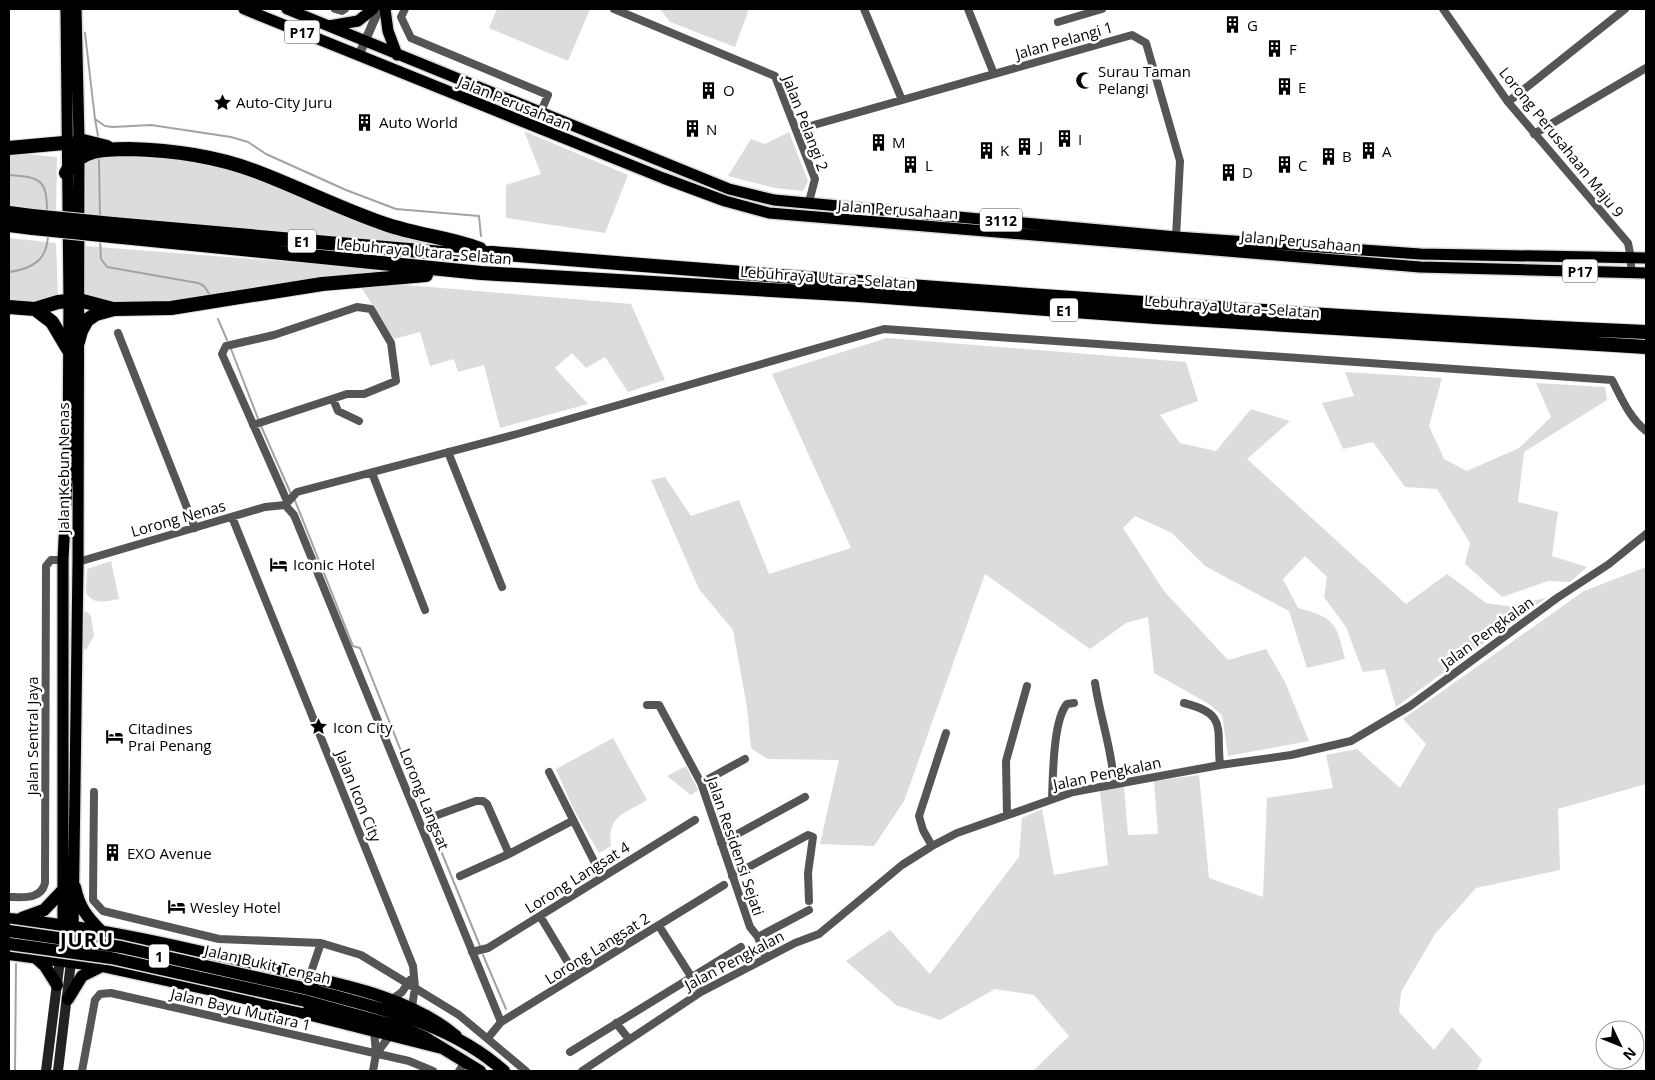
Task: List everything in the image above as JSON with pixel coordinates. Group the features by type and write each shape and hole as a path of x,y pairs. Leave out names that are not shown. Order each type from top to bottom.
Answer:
{"highway":[{"path":"66,173 71,164 73,146"},
{"path":"9,148 73,146 149,150 201,156 254,171 389,225 492,253"},
{"name":"Lebuhraya Utara–Selatan","path":"9,213 32,222"},
{"name":"Lebuhraya Utara–Selatan","path":"9,224 32,222 112,230 481,273 858,294 1156,318 1646,347"},
{"name":"Lebuhraya Utara–Selatan","path":"112,230 444,253 492,253 1097,301 1505,326 1646,332"},
{"path":"9,307 34,310 74,300 114,309 171,308 322,284 402,276 481,273"},
{"path":"34,310 52,322 73,345 87,320 96,314 114,309"},
{"path":"12,919 44,910 69,889 86,916 101,931"},
{"path":"12,919 124,936 307,990 390,1000 412,1007 439,1022 456,1036"},
{"path":"9,952 17,938 12,919"},
{"name":"Jalan Bukit Tengah","path":"9,931 121,947 401,1014 456,1036 504,1071"},
{"path":"118,969 104,959 103,949 108,941 124,936"},
{"name":"Jalan Bukit Tengah","path":"9,944 111,958 307,990 426,1038 442,1048 462,1066 480,1071"},
{"path":"9,952 118,969 217,991 442,1048"},
{"path":"35,957 45,966 57,985"},
{"path":"68,1000 82,976 102,966"}],"main road":[{"name":"Jalan Perusahaan","path":"244,9 360,55 433,87 663,178 769,213 1420,267 1646,273"},
{"name":"Jalan Perusahaan","path":"287,9 728,190 774,200 1176,237 1420,254 1646,258"},
{"path":"328,26 358,22 373,9"},
{"path":"384,9 388,31 397,55"},
{"name":"Jalan Kebun Nenas","path":"66,961 69,927 69,889 63,560 74,300 71,11"},
{"name":"Jalan Kebun Nenas","path":"73,146 66,173 74,300"},
{"name":"Jalan Kebun Nenas","path":"69,889 78,562 73,345"},
{"path":"46,1071 57,985 66,961"},
{"path":"58,1071 68,1000 66,961"}],"street":[{"path":"335,9 342,12 346,9"},
{"path":"360,55 379,9"},
{"path":"404,9 401,17 411,38 548,95 540,114"},
{"name":"Jalan Pelangi 2","path":"614,9 775,76 815,178 809,202"},
{"path":"864,9 902,100"},
{"path":"968,9 994,74"},
{"path":"1058,22 1102,9"},
{"name":"Lorong Perusahaan Maju 9","path":"1443,9 1508,102 1628,243 1631,272"},
{"path":"1508,102 1626,9"},
{"name":"Jalan Pelangi 1","path":"796,130 1132,35 1146,44 1180,161 1176,237"},
{"path":"1534,134 1646,68"},
{"name":"Lorong Langsat","path":"333,399 347,394 364,394 396,381 391,343 371,309 357,307 274,335 226,346 222,354 257,423 290,499 294,515 501,1022"},
{"name":"Lorong Nenas","path":"78,562 278,504 372,473 884,328 1612,380 1625,407 1637,424 1646,431"},
{"path":"118,333 195,528"},
{"path":"257,423 333,399 338,411 359,421"},
{"path":"448,452 502,587"},
{"path":"372,473 426,610"},
{"name":"Jalan Icon City","path":"232,517 410,958 414,975 411,985"},
{"name":"Jalan Pengkalan","path":"582,1071 628,1038 701,992 766,958 820,934 891,874 932,846 957,833 1052,799 1114,783 1291,755 1351,741 1410,706 1557,598 1609,564 1646,534"},
{"name":"Jalan Sentral Jaya","path":"9,898 32,898 42,891 45,882 47,563 51,560 63,560"},
{"path":"1095,683 1099,712 1112,762 1114,783"},
{"path":"1007,815 1006,761 1027,686"},
{"path":"1052,799 1052,768 1060,712 1067,704 1074,703"},
{"path":"1184,703 1206,708 1217,720 1220,765"},
{"name":"Jalan Residensi Sejati","path":"647,705 659,705 701,783 750,927 758,937 766,958"},
{"path":"932,846 923,830 919,816 946,733"},
{"path":"701,783 745,759"},
{"path":"549,772 572,821 602,877"},
{"path":"94,792 93,900 103,911 219,939 321,943 360,955 459,1015 526,1071"},
{"path":"722,843 805,797"},
{"path":"432,817 476,801 483,801 488,804 509,854"},
{"name":"Lorong Langsat 4","path":"472,952 488,948 694,820"},
{"path":"460,876 509,854 572,821"},
{"path":"732,876 808,835 813,837 808,873 809,901"},
{"name":"Lorong Langsat 2","path":"488,1038 501,1022 724,886"},
{"path":"758,937 809,910"},
{"path":"540,916 576,976"},
{"path":"659,926 701,992"},
{"path":"307,990 321,943"},
{"path":"570,1052 741,948"},
{"path":"390,1000 411,985"},
{"path":"411,985 412,1007"},
{"name":"Jalan Bayu Mutiara 1","path":"82,1071 94,1000 100,994 120,995 409,1061 433,1071"},
{"path":"616,1023 628,1038"},
{"path":"373,1071 376,1054 374,1030"},
{"path":"376,1054 391,1034"}],"shaded area":[{"path":"497,9 590,9 568,61 489,28"},
{"path":"660,9 749,9 735,47 670,22"},
{"path":"524,131 628,175 605,233 506,218 506,185 541,174"},
{"path":"789,132 808,181 803,191 775,188 728,176 751,139 765,144"},
{"path":"27,154 57,157 56,214 9,207 9,155"},
{"path":"100,154 183,157 220,164 376,225 433,244 86,218 86,159"},
{"path":"9,238 56,243 58,297 31,304 9,304"},
{"path":"85,246 423,272 134,304 109,304 88,297 84,293"},
{"path":"394,284 631,304 665,380 628,392 605,357 586,368 572,353 555,368 588,404 500,428 484,365 458,372 454,359 430,366 420,332 394,339 361,287"},
{"path":"887,338 1186,362 1198,401 1160,415 1180,443 1216,451 1251,409 1290,421 1247,459 1406,604 1447,574 1486,603 1508,606 1546,598 1396,707 1385,669 1363,672 1346,627 1324,597 1327,577 1305,556 1283,579 1298,608 1320,615 1332,623 1339,637 1345,659 1307,668 1289,611 1205,566 1172,533 1135,516 1123,528 1164,591 1228,660 1266,649 1285,682 1309,741 1228,756 1222,715 1209,704 1154,673 1148,617 1126,623 1090,649 985,574 904,801 874,846 820,844 839,760 767,759 751,748 747,707 733,630 699,589 651,480 665,477 691,516 739,500 769,574 851,548 772,374"},
{"path":"1345,372 1442,378 1429,426 1444,459 1467,471 1519,448 1551,417 1536,383 1605,387 1607,400 1524,452 1518,502 1558,512 1552,556 1587,567 1570,582 1548,581 1502,597 1465,564 1470,543 1437,489 1405,487 1373,442 1343,449 1322,403 1354,396"},
{"path":"111,561 119,599 101,602 93,600 86,593 87,569"},
{"path":"1646,567 1646,784 1558,809 1560,870 1476,888 1435,934 1401,992 1399,1012 1434,1050 1452,1027 1482,1060 1476,1071 1033,1071 1069,1036 1034,995 995,989 940,1020 896,1005 846,961 890,930 930,974 1019,857 1022,818 1042,809 1054,875 1108,865 1100,790 1124,786 1128,835 1158,834 1154,781 1199,775 1209,878 1263,897 1267,798 1333,788 1326,755 1357,749 1400,788 1426,744 1403,719 1584,591"},
{"path":"86,611 91,616 94,636 86,650 82,648 83,615"},
{"path":"613,738 647,800 618,817 614,822 610,836 611,846 599,853 573,808 556,769"},
{"path":"686,766 698,790 691,795 667,776"}],"waterway":[{"path":"85,33 95,119 105,126 151,125 231,137 248,142 266,154 346,190 396,209 479,216 481,236"},
{"path":"95,119 98,136"},
{"path":"99,160 100,217"},
{"path":"9,175 28,177 40,182 47,201 47,212"},
{"path":"9,272 17,271 37,262 45,250 48,234"},
{"path":"100,239 101,259 107,267 198,283 204,286 210,295"},
{"path":"218,319 227,340"},
{"path":"231,349 259,421"},
{"path":"261,426 291,494"},
{"path":"294,498 353,646 360,648 407,766"},
{"path":"412,779 426,814"},
{"path":"430,824 480,946"},
{"path":"483,955 506,1009"},
{"path":"15,1071 16,964"}],"place":[{"name":"G","path":"1233,25"},
{"name":"F","path":"1275,49"},
{"name":"Surau Taman Pelangi","path":"1084,80"},
{"name":"E","path":"1284,87"},
{"name":"O","path":"709,90"},
{"name":"Auto-City Juru","path":"222,102"},
{"name":"Auto World","path":"365,122"},
{"name":"N","path":"692,129"},
{"name":"I","path":"1064,139"},
{"name":"M","path":"878,142"},
{"name":"J","path":"1025,146"},
{"name":"K","path":"986,150"},
{"name":"A","path":"1368,151"},
{"name":"B","path":"1328,156"},
{"name":"L","path":"911,165"},
{"name":"C","path":"1284,165"},
{"name":"D","path":"1228,172"},
{"name":"Iconic Hotel","path":"279,564"},
{"name":"Icon City","path":"319,727"},
{"name":"Citadines Prai Penang","path":"114,737"},
{"name":"EXO Avenue","path":"113,853"},
{"name":"Wesley Hotel","path":"176,907"}],"district":[{"name":"JURU","path":"87,939"}]}
